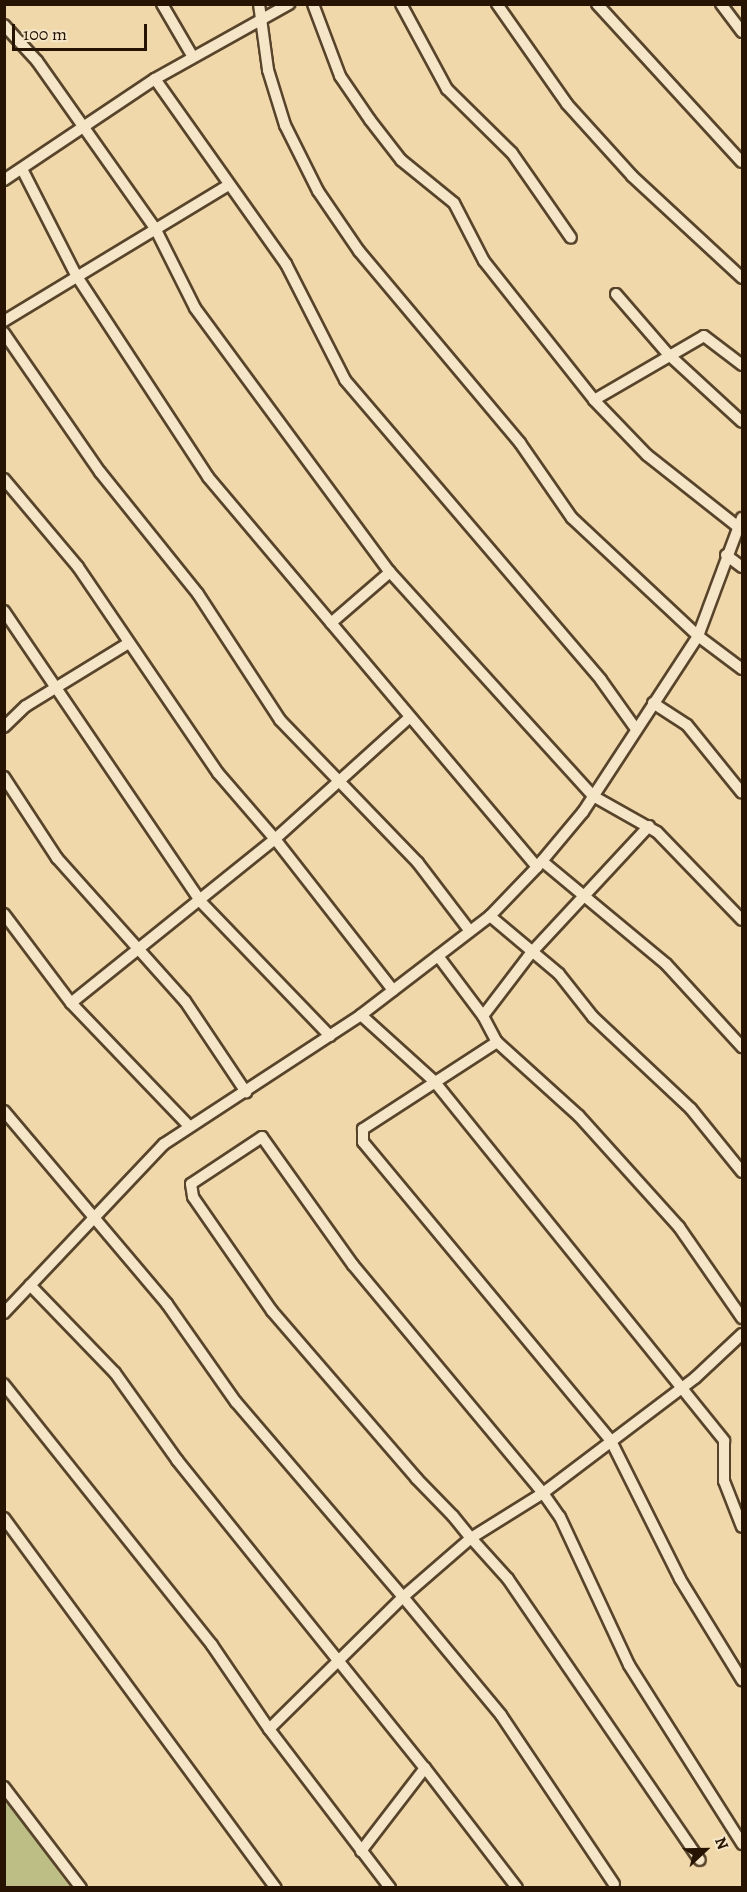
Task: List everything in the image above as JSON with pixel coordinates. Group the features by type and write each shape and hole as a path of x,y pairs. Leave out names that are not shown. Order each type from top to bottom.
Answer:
{"street":[{"path":"162,4 193,57"},
{"path":"259,4 260,24 285,125 318,191 359,251 520,443 559,504 698,636 742,669"},
{"path":"4,180 156,79 193,57 260,24 289,4"},
{"path":"4,1313 154,1152 189,1126 246,1092 361,1015 490,916 540,864 593,796 698,636 740,522 647,454 594,400 484,261 454,203 401,160 370,120 340,76 314,4"},
{"path":"401,4 447,89 512,153 571,238"},
{"path":"497,4 567,104 632,176 742,278"},
{"path":"597,4 742,162"},
{"path":"721,4 742,32"},
{"path":"4,25 36,61 82,129 155,228 195,308 390,572 593,796 649,826 742,920"},
{"path":"156,79 286,264 345,380 601,680 636,729"},
{"path":"22,169 76,275 208,477 409,718 540,864 666,964 742,1047"},
{"path":"4,321 76,275 229,185"},
{"path":"616,294 668,354 742,422"},
{"path":"4,333 100,472 198,594 280,720 418,863 470,930"},
{"path":"594,400 668,354 704,336 742,364"},
{"path":"4,479 78,567 128,644 218,773 275,839 393,990"},
{"path":"726,555 742,567"},
{"path":"331,623 390,572"},
{"path":"4,611 201,902 330,1036"},
{"path":"4,727 55,688 128,644"},
{"path":"654,703 696,734 742,793"},
{"path":"71,1003 139,953 201,902 275,839 409,718"},
{"path":"4,777 57,858 139,953 185,1001 246,1092"},
{"path":"483,1016 531,953 649,826"},
{"path":"4,914 71,1003 189,1126"},
{"path":"490,916 691,1109 742,1173"},
{"path":"438,956 483,1016 497,1042 523,1060 626,1166 701,1255 742,1318"},
{"path":"361,1015 434,1081 679,1389 725,1443 724,1481 742,1527"},
{"path":"497,1042 363,1129 363,1142 611,1441 680,1579 742,1680"},
{"path":"4,1112 167,1304 236,1402 501,1714 614,1884"},
{"path":"700,1860 556,1646 471,1538 272,1311 194,1197 191,1184 262,1137 353,1265 543,1492 560,1516 629,1665 742,1844"},
{"path":"30,1285 115,1373 177,1460 340,1657 517,1887"},
{"path":"270,1729 403,1597 471,1538 543,1492 611,1441 679,1389 742,1334"},
{"path":"4,1384 212,1645 270,1729 390,1887"},
{"path":"4,1518 276,1887"},
{"path":"361,1851 425,1768"},
{"path":"4,1787 81,1887"}],"green space":[{"path":"5,1798 70,1887 5,1887"}]}
